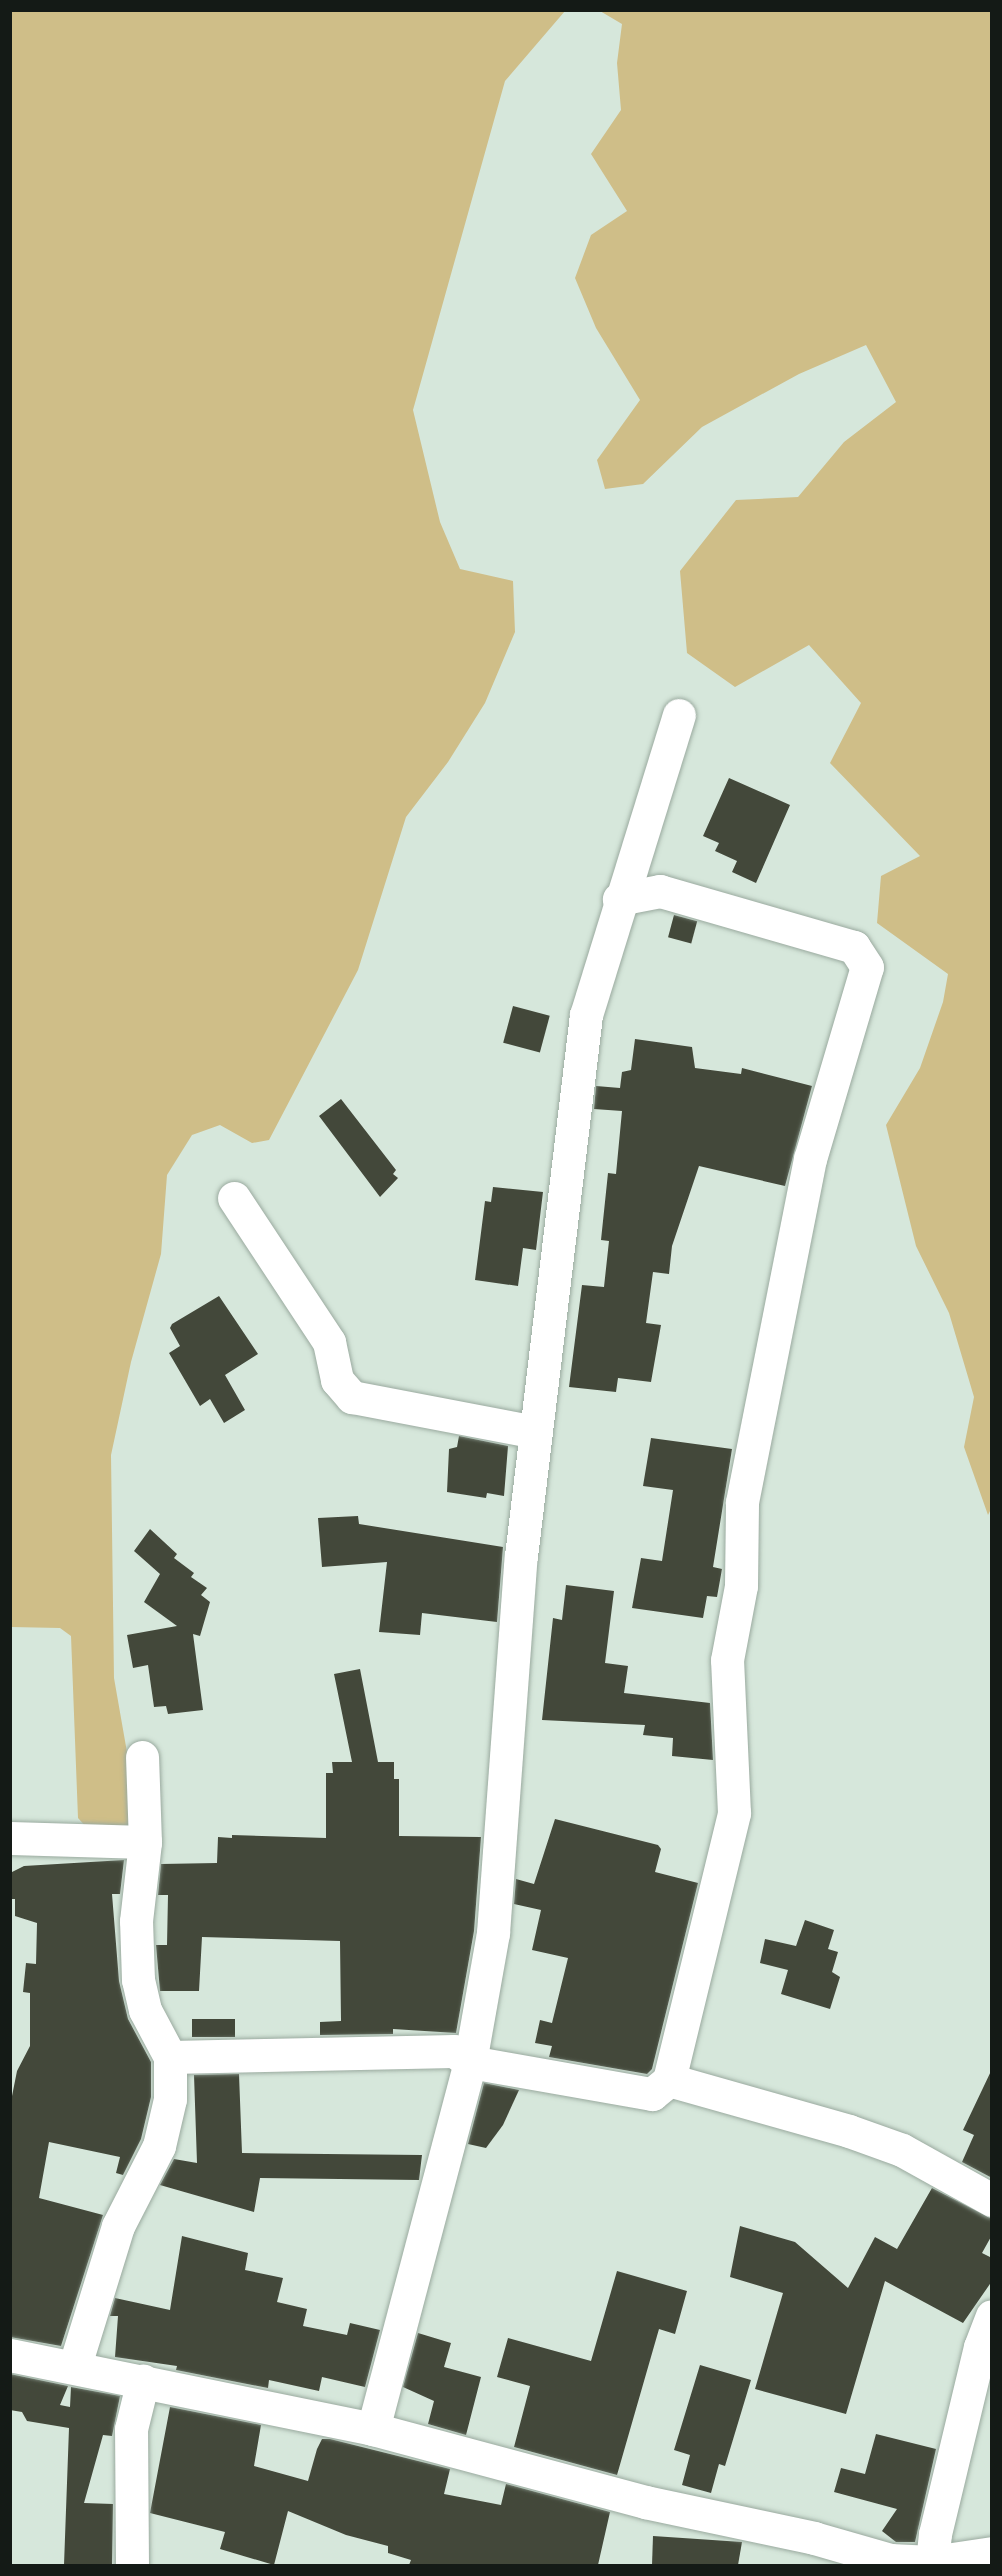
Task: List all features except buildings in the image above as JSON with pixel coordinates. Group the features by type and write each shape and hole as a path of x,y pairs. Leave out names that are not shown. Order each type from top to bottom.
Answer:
{"street":[{"path":"373,2429 470,2062 493,1933 521,1556 586,1015 619,899 679,715"},
{"path":"170,2057 454,2051 470,2062 652,2094 669,2080 734,1813 727,1660 741,1586 742,1502 810,1160 867,967 854,947 660,891 619,899"},
{"path":"234,1198 330,1342 337,1380 352,1397 536,1432"},
{"path":"75,2365 118,2226 159,2146 170,2099 170,2057 145,2010 138,1980 136,1921 145,1842 142,1757"},
{"path":"10,1838 145,1842"},
{"path":"669,2080 849,2131 902,2150 992,2200"},
{"path":"932,2562 935,2534 980,2347 992,2316"},
{"path":"10,2355 75,2365 373,2429 645,2502 813,2538 890,2560 932,2562 992,2553"},
{"path":"132,2565 131,2429 143,2380"}],"shaded area":[{"path":"11,11 565,11 505,81 413,410 440,522 460,569 513,581 515,632 485,703 448,762 406,817 358,970 269,1140 252,1143 220,1125 192,1135 167,1175 161,1254 131,1362 111,1455 114,1678 128,1758 132,1820 125,1829 88,1829 78,1818 71,1636 60,1628 11,1627"},
{"path":"600,11 991,11 992,1507 988,1515 964,1447 974,1397 949,1313 916,1246 886,1125 920,1068 943,1002 948,974 877,923 881,876 920,856 830,763 861,703 809,645 735,687 687,653 680,571 736,500 798,497 844,442 896,402 866,345 799,374 702,427 643,484 605,489 597,460 640,400 596,328 575,278 591,235 627,211 591,154 621,110 617,63 622,24"}]}
